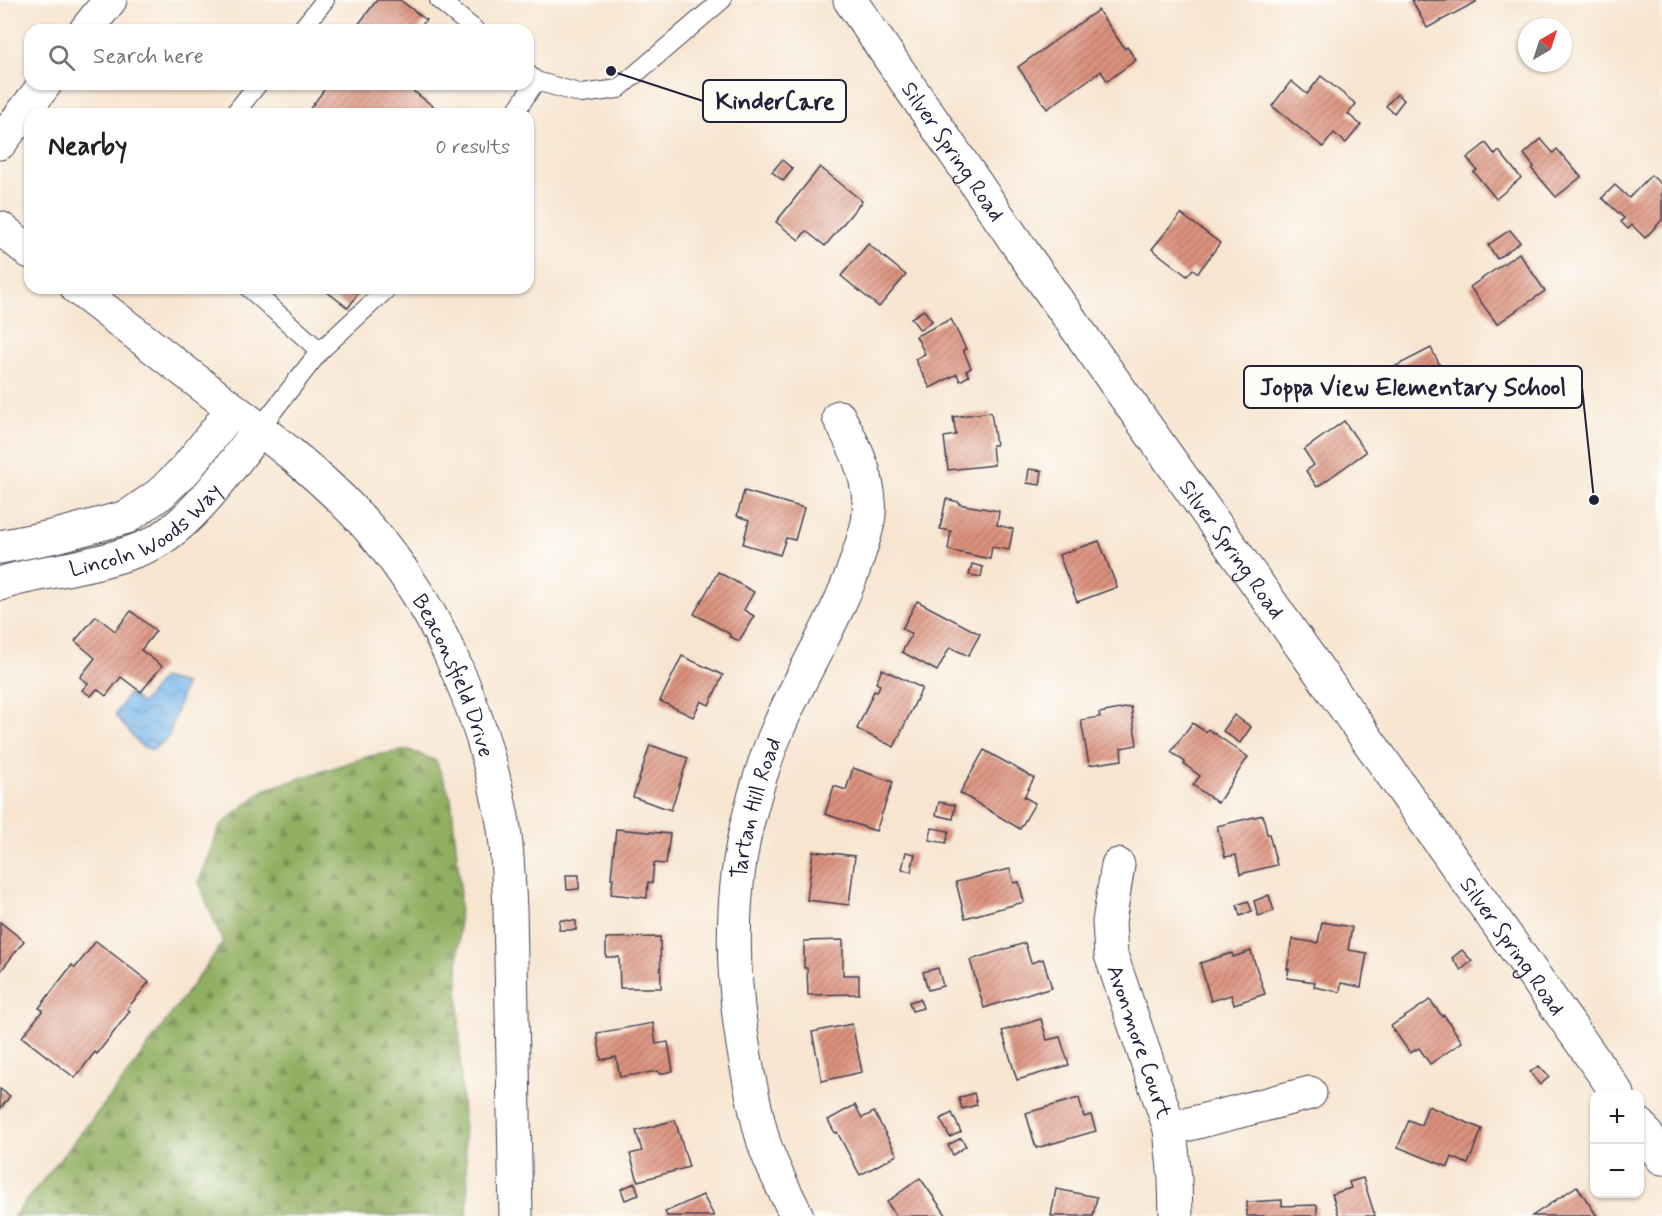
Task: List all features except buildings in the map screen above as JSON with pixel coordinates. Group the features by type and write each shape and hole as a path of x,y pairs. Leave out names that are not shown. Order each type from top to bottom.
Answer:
{"street":[{"path":"91,24 110,0"},
{"name":"Silver Spring Road","path":"850,0 1027,258 1614,1090"},
{"path":"27,108 40,90"},
{"path":"0,143 24,112"},
{"path":"0,228 24,247"},
{"name":"Beaconsfield Drive","path":"85,294 326,484 378,539 402,572 442,639 472,706 500,809 507,863 511,931 516,1216"},
{"name":"Lincoln Woods Way","path":"0,547 56,536 127,517 160,494 186,470 233,409"},
{"name":"Tartan Hill Road","path":"797,1216 765,1145 742,1044 735,955 736,909 740,868 751,810 776,732 850,579 867,528 870,504 867,480 856,449 839,417"},
{"name":"Lincoln Woods Way","path":"0,584 18,577 76,567 152,544 182,522 205,499 232,467 259,429"},
{"name":"Avonmore Court","path":"1118,865 1109,922 1111,955 1170,1129 1176,1216"},
{"path":"1170,1129 1311,1092"},
{"path":"1644,1131 1662,1158"}],"lane":[{"path":"306,24 325,0"},
{"path":"440,0 468,24"},
{"path":"534,78 582,94 618,89 722,0"},
{"path":"239,108 253,90"},
{"path":"517,108 526,90"},
{"path":"256,294 320,351"},
{"path":"259,429 320,351 382,294"}],"green space":[{"path":"409,750 436,761 451,798 460,885 458,978 461,1088 468,1190 467,1216 14,1216 119,1086 223,943 199,882 220,826 264,790 370,756"}],"water":[{"path":"162,678 185,684 169,736 153,750 141,746 115,715 129,693 142,704"}],"place":[{"name":"KinderCare","path":"611,71"},
{"name":"Joppa View Elementary School","path":"1594,500"}]}
